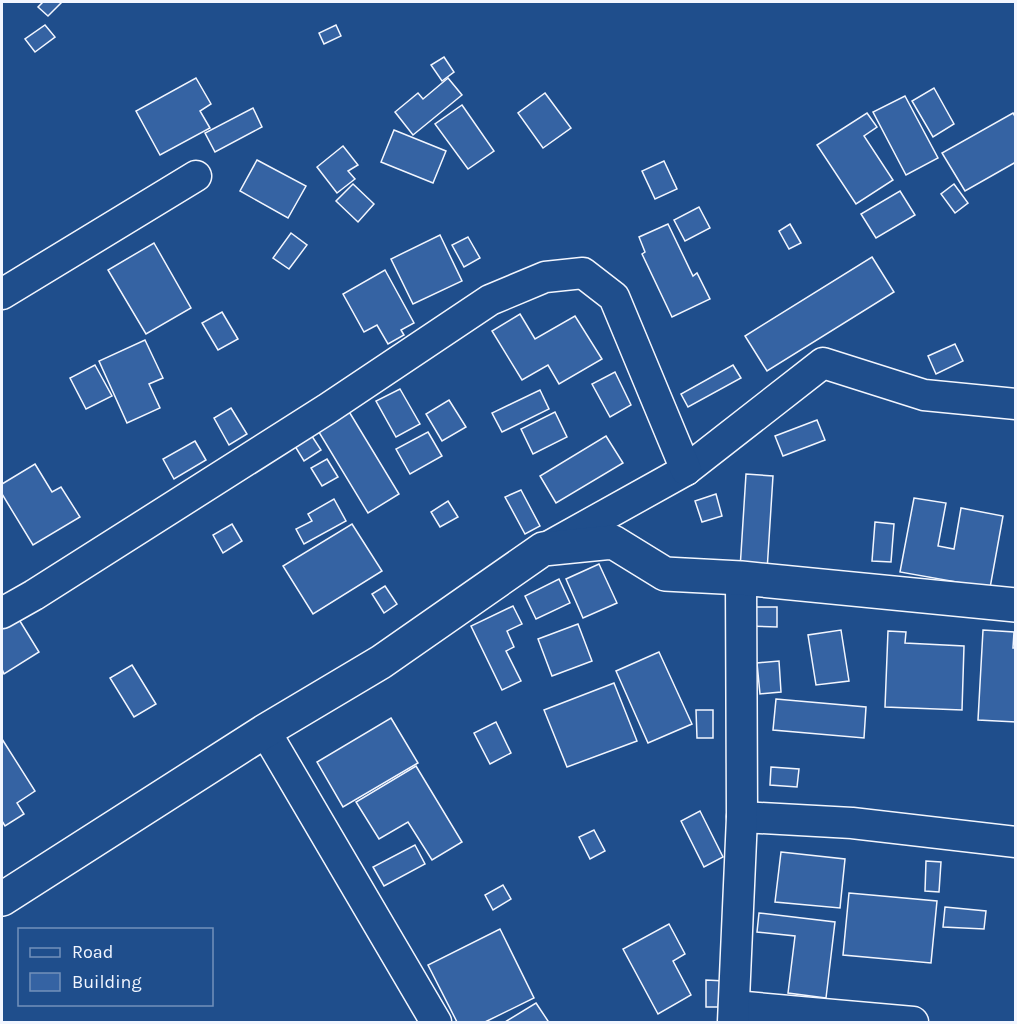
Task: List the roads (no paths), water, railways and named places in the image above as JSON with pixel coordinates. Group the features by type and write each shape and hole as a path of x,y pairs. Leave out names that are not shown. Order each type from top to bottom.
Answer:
{"street":[{"path":"2,294 196,176"},
{"path":"2,613 327,409 490,300 545,277 583,273 614,297 687,470"},
{"path":"2,899 265,731 381,662 543,549 687,470 823,363 924,395 1016,404"},
{"path":"543,549 613,542 665,574 741,578 1016,605"},
{"path":"741,578 742,817 733,1014 912,1023"},
{"path":"265,731 436,1023"},
{"path":"742,817 852,823 1016,842"}]}
